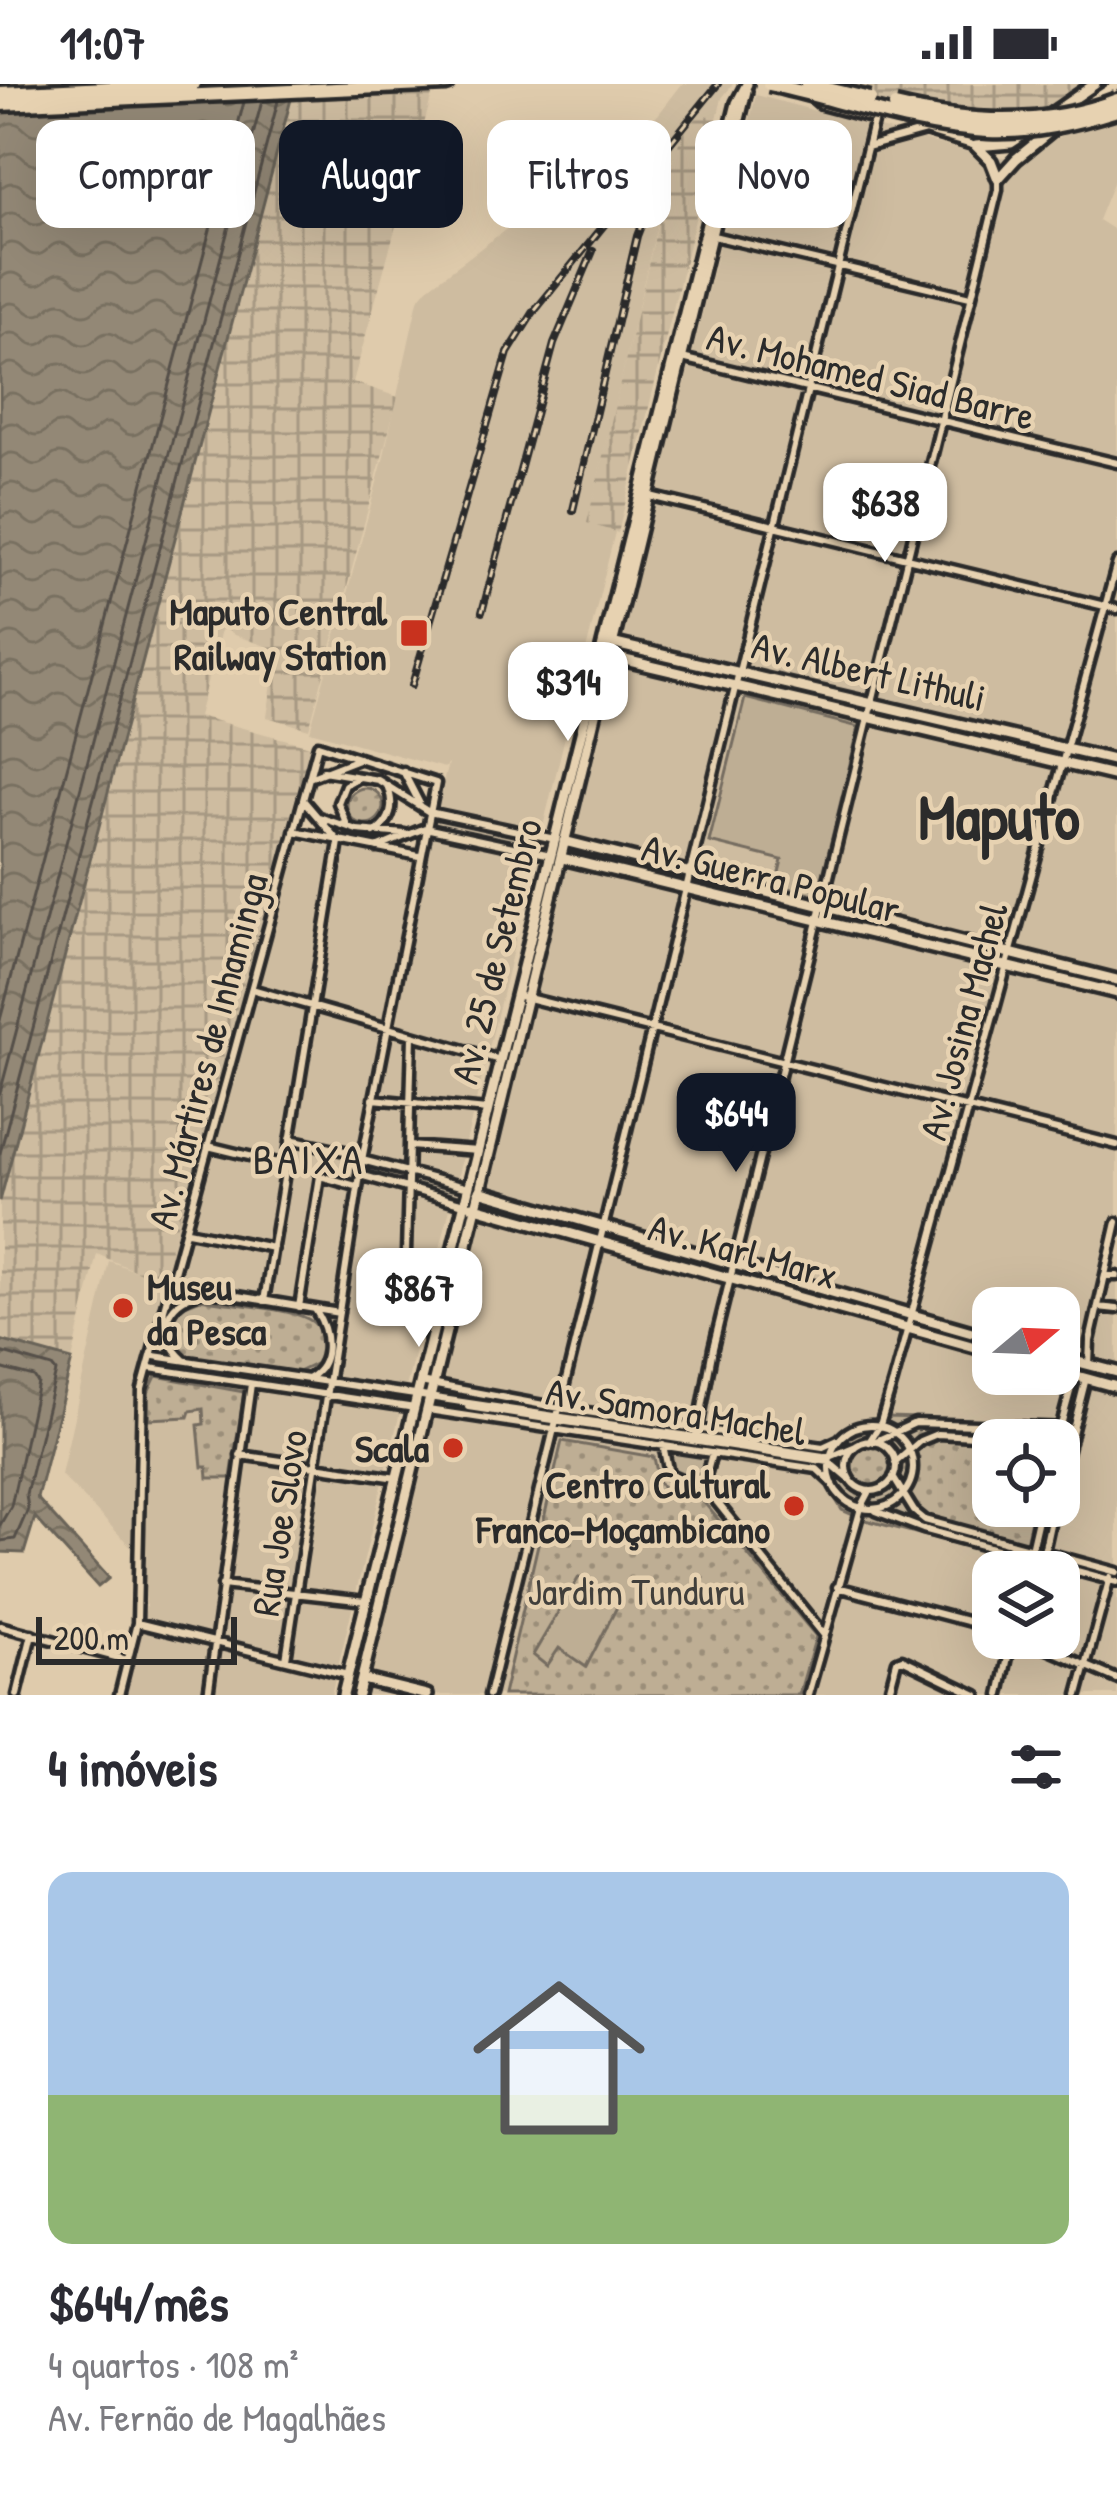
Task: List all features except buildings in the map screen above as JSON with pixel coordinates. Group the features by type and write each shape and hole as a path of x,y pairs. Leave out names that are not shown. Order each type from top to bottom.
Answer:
{"highway":[{"path":"0,93 193,84"},
{"path":"0,104 447,84"},
{"path":"769,84 917,120 989,131 1053,127 1117,110"},
{"path":"803,84 905,108 989,121 1077,113 1117,100"}],"main road":[{"name":"Av. 25 de Setembro","path":"474,1190 608,656 611,643 709,236 747,84 737,103 709,236 682,358 650,496 611,643"},
{"path":"976,146 1011,143 1095,84"},
{"path":"976,146 991,161 998,179 1032,145 1117,85"},
{"name":"Av. Albert Lithuli","path":"611,643 1117,760"},
{"name":"Av. Albert Lithuli","path":"608,656 1117,776"},
{"name":"Av. Guerra Popular","path":"561,840 1117,992"},
{"name":"Av. Guerra Popular","path":"556,856 820,922 1117,980"},
{"name":"Av. 25 de Setembro","path":"474,1190 478,1150 500,1060 522,996"},
{"path":"343,1695 420,1382 474,1190"},
{"name":"Av. Karl Marx","path":"474,1190 972,1332"},
{"path":"358,1695 434,1384 470,1206"},
{"name":"Av. Karl Marx","path":"470,1206 972,1346"},
{"path":"1080,1363 1117,1372"},
{"path":"1080,1377 1117,1387"},
{"path":"348,1675 427,1695"}],"street":[{"path":"489,1695 874,119 821,105 803,84"},
{"path":"867,147 925,131 976,146"},
{"path":"697,1431 998,179"},
{"path":"709,236 971,298"},
{"name":"Av. Mohamed Siad Barre","path":"682,358 1117,463"},
{"path":"650,496 1117,609"},
{"name":"Av. Josina Machel","path":"872,1442 1117,563"},
{"path":"309,778 318,745 403,771"},
{"path":"309,778 361,758"},
{"name":"Av. Guerra Popular","path":"323,771 386,785 429,812 561,840"},
{"name":"Av. Guerra Popular","path":"403,771 420,805"},
{"name":"Rua Joe Slovo","path":"286,1659 363,1157 436,783 403,771"},
{"path":"350,828 339,814 338,803 345,785 361,777"},
{"name":"Av. Mártires de Inhaminga","path":"119,1695 137,1623 142,1389 309,778"},
{"path":"374,833 391,812 386,785"},
{"path":"303,800 339,842"},
{"path":"315,816 374,833 411,834"},
{"path":"377,848 425,827"},
{"name":"Av. Guerra Popular","path":"425,827 556,856"},
{"path":"294,831 419,856"},
{"path":"264,1300 339,842"},
{"path":"254,989 500,1060"},
{"path":"522,996 1117,1145"},
{"path":"406,1253 412,1036"},
{"path":"373,1099 488,1110"},
{"path":"290,1139 474,1190"},
{"path":"208,1146 286,1165"},
{"path":"408,1146 478,1150"},
{"path":"360,1175 470,1206"},
{"path":"299,1307 320,1176 358,1187"},
{"path":"1080,1377 1117,1222"},
{"path":"186,1230 272,1248"},
{"path":"1105,1276 1117,1276"},
{"path":"172,1286 339,1313"},
{"path":"193,1363 170,1346 165,1321 182,1298 205,1291"},
{"path":"1098,1306 1117,1310"},
{"path":"306,1379 321,1370 326,1352 325,1327 314,1309"},
{"path":"154,1356 328,1382 416,1401 661,1436 697,1431 711,1440 712,1452 710,1469 700,1481"},
{"path":"150,1368 326,1395 416,1401"},
{"path":"208,1695 252,1372"},
{"name":"Av. Samora Machel","path":"420,1382 558,1418 830,1459 849,1479"},
{"name":"Av. Samora Machel","path":"429,1403 823,1447 861,1425 880,1425"},
{"path":"830,1459 893,1430 923,1423 972,1424"},
{"path":"861,1508 884,1508 904,1494 914,1473 910,1449 893,1430 880,1425"},
{"path":"895,1463 910,1449 944,1433 972,1435"},
{"path":"661,1436 669,1474 683,1481 700,1481"},
{"name":"Av. Samora Machel","path":"661,1436 712,1452 817,1468 840,1495 861,1508"},
{"path":"833,1484 830,1459 838,1440"},
{"path":"856,1446 848,1458 849,1479 870,1491 884,1487 893,1477 895,1463 888,1449 872,1442"},
{"path":"240,1455 397,1478"},
{"path":"893,1477 920,1517 1021,1551"},
{"path":"700,1481 824,1635"},
{"path":"808,1695 861,1508 870,1491"},
{"path":"873,1509 914,1526 1018,1551"},
{"path":"914,1526 920,1517"},
{"path":"1078,1695 1114,1576 1080,1567"},
{"path":"222,1585 366,1601"},
{"path":"837,1587 972,1622"},
{"path":"137,1623 348,1675"},
{"path":"0,1625 128,1660"},
{"path":"17,1695 32,1634"},
{"path":"892,1693 897,1661 902,1659 977,1695"},
{"path":"1000,1695 1008,1659"},
{"path":"1072,1659 1117,1679"}],"shaded area":[{"path":"295,84 435,84 425,120 285,120"},
{"path":"682,84 733,84 722,98 717,119 701,114 695,120 671,165 671,120 651,120"},
{"path":"813,84 1090,84 1044,115 1007,128 952,133 842,103"},
{"path":"756,95 849,120 750,120"},
{"path":"1117,105 1117,173 1098,220 1117,232 1117,1695 362,1695 723,228 852,228 852,121 984,156 1022,158"},
{"path":"695,120 695,220 618,533 587,523 657,228 671,228 671,168 681,137"},
{"path":"279,145 279,228 395,228 353,382 398,397 309,729 267,717 277,650 222,626 198,716 310,746 161,1282 97,1254 72,1360 0,1340 0,1201"},
{"path":"508,228 656,228 588,522 615,532 331,1695 122,1695 146,1609 146,1562 61,1475 109,1261 161,1281 284,838 422,862 448,764 444,768 310,731 383,460 418,300"}],"green space":[{"path":"745,698 859,727 818,895 776,885 782,860 709,842"},
{"path":"365,788 378,793 383,806 378,819 365,824 352,819 347,806 352,793"},
{"path":"200,1299 308,1319 322,1338 319,1362 294,1374 191,1358 174,1340 171,1327 180,1307"},
{"path":"156,1376 244,1392 231,1478 208,1478 207,1467 202,1467 198,1425 204,1424 203,1409 190,1411 188,1417 149,1419 148,1393"},
{"path":"887,1417 972,1420 972,1527 1029,1527 1024,1551 984,1551 842,1510 824,1480 835,1441 857,1422"},
{"name":"Jardim Tunduru","path":"562,1441 654,1457 659,1483 668,1492 696,1493 816,1636 799,1695 503,1695"},
{"path":"665,1449 707,1456 708,1466 692,1478 672,1476"},
{"path":"579,1577 619,1603 586,1667 559,1648 547,1666 533,1655"}],"water":[{"path":"0,84 295,84 285,120 279,120 279,145 0,1201"},
{"path":"0,1340 72,1360 37,1498 109,1578 98,1587 35,1517 24,1553 0,1552"}],"railway":[{"path":"412,685 508,353 533,313 718,84"},
{"path":"573,510 640,228"},
{"path":"482,612 554,344 593,251"}],"place":[{"name":"Maputo Central Railway Station","path":"414,633"},
{"name":"Museu da Pesca","path":"123,1308"},
{"name":"Scala","path":"453,1448"},
{"name":"Centro Cultural Franco-Moçambicano","path":"794,1506"}],"district":[{"name":"Maputo","path":"999,817"},
{"name":"BAIXA","path":"309,1159"}]}
